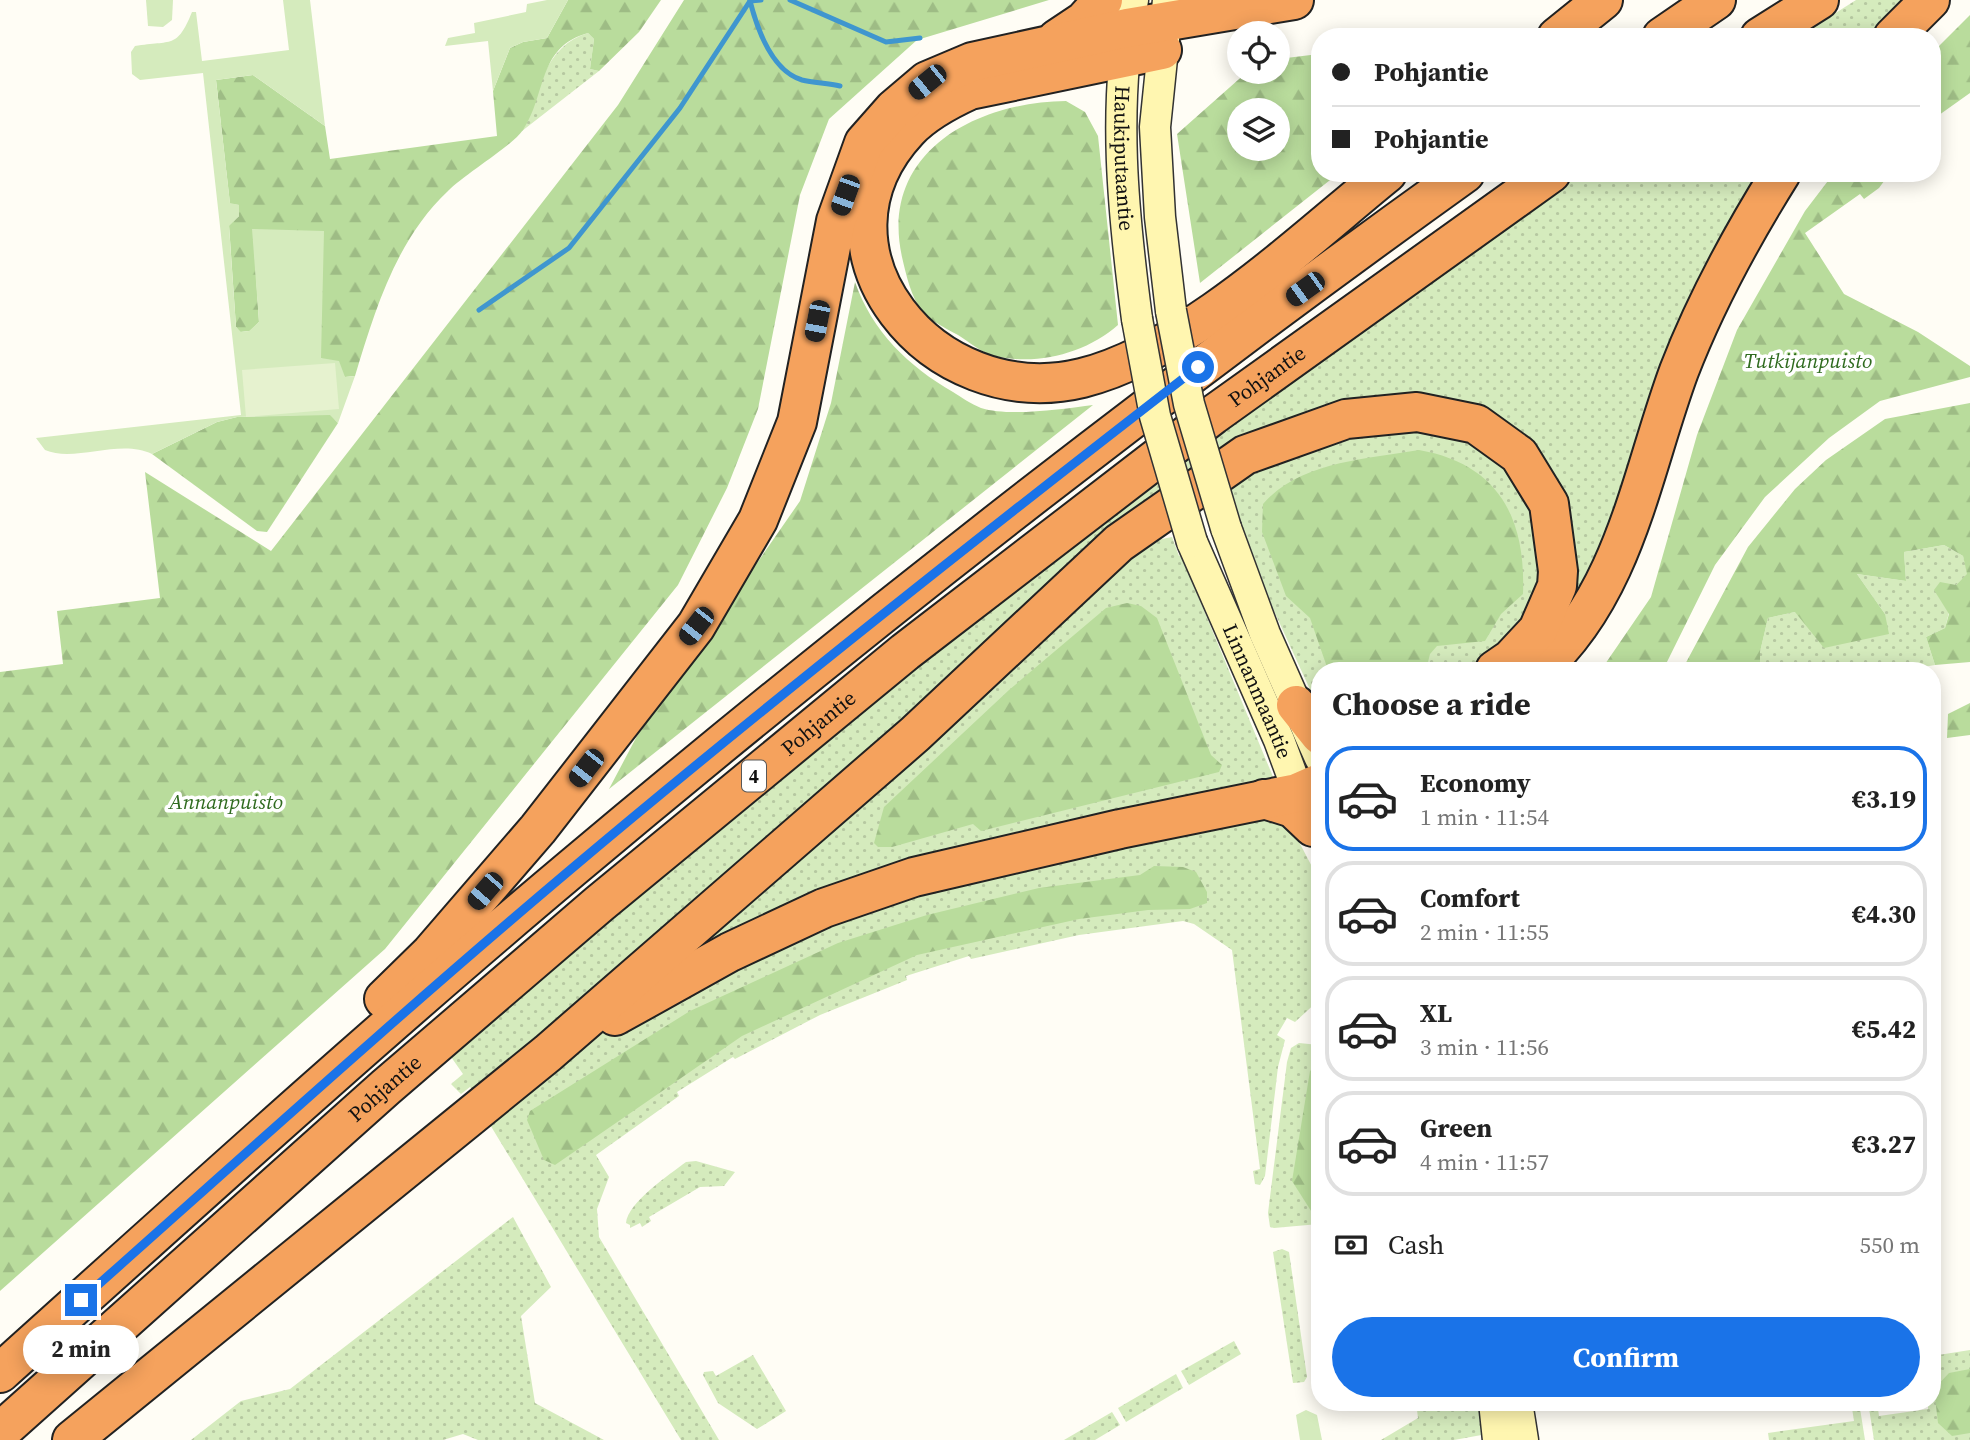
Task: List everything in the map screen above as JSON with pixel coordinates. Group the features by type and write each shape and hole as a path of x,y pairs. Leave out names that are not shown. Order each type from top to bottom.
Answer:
{"highway":[{"path":"1206,0 1249,8"},
{"path":"262,1137 347,1035 431,953 538,830 696,626 758,520 797,422 836,221 864,143 894,109 927,82 972,62 1053,42 1084,21 1165,23 1294,0"},
{"path":"1568,28 1604,0"},
{"path":"1675,28 1716,0"},
{"path":"1774,28 1819,0"},
{"path":"1902,28 1930,0"},
{"path":"1122,21 941,104 909,129 883,165 870,199 868,231 875,265 884,292 919,339 939,355 976,373 998,380 1040,385 1082,378 1108,369 1191,327 1376,182"},
{"name":"4","path":"0,1373 262,1137 571,869 882,613 1198,367 1453,182"},
{"name":"Pohjantie","path":"0,1432 427,1052 599,904 905,652 1213,415 1538,182"},
{"path":"1548,662 1562,650 1596,600 1624,541 1680,369 1715,287 1776,182"},
{"path":"74,1440 186,1377 303,1276 369,1199 548,1053 915,734 1119,543 1245,455 1346,419 1416,412 1476,424 1519,455 1549,505 1558,571 1557,586 1538,630 1507,662"},
{"path":"1296,705 1311,724"},
{"path":"548,1053 730,952 824,908 914,877 1293,792 1293,808 1311,829"}],"main road":[{"name":"Haukiputaantie","path":"1122,21 1121,169 1137,319 1156,416 1192,542"},
{"name":"Haukiputaantie","path":"1165,23 1155,127 1160,217 1171,311 1189,404 1226,528"},
{"name":"Linnanmaantie","path":"1226,528 1265,634 1311,738"},
{"name":"Linnanmaantie","path":"1192,542 1279,740 1293,792"},
{"path":"1495,1411 1498,1440"},
{"path":"1518,1411 1522,1440"}],"green space":[{"path":"146,0 173,0 172,20 163,27 148,26"},
{"path":"283,0 310,0 325,126 253,75 216,80 230,203 239,205 239,216 229,226 236,327 241,332 249,331 259,322 252,229 324,231 321,358 339,361 345,377 355,376 338,423 330,415 237,417 217,422 152,454 126,448 70,454 45,450 36,438 241,415 203,73 140,80 132,74 131,52 135,46 172,41 182,32 192,12 196,12 202,61 289,50"},
{"path":"568,0 661,0 639,32 599,71 590,69 594,39 588,33 572,40 551,60 531,116 523,130 448,191 414,231 380,301 355,376 345,377 321,358 253,229 259,322 250,331 240,332 236,327 229,225 239,216 239,205 230,204 216,80 253,75 325,126 330,159 497,136 493,91 510,48 523,42 547,38"},
{"path":"568,0 547,38 523,42 510,48 493,91 488,41 445,46 448,38 475,33 474,23 526,12 527,4"},
{"name":"Annanpuisto","path":"684,0 1049,0 917,40 829,119 800,195 758,409 727,488 678,585 385,949 0,1291 0,672 63,664 57,611 160,598 145,472 271,551 618,105"},
{"path":"1856,0 1919,0 1891,28 1812,28"},
{"path":"1970,15 1970,93 1941,114 1941,44"},
{"path":"588,33 594,39 590,69 599,71 522,131 538,87 552,60 573,39"},
{"path":"1311,55 1311,182 1328,182 1200,283 1177,134 1233,84 1290,84 1290,58"},
{"path":"1066,101 1085,112 1098,136 1118,325 1091,343 1061,355 1011,359 990,355 935,322 923,312 915,300 902,257 899,220 905,189 920,162 941,140 968,123 999,111"},
{"path":"1569,182 1767,182 1573,626 1566,569 1501,431 1289,430 911,729 477,1094 470,1087 461,1094 451,1084 463,1074 449,1054 731,812 1120,504 1531,206"},
{"name":"Tutkijanpuisto","path":"1827,182 1883,182 1864,199 1860,194 1805,233 1844,294 1918,332 1970,366 1970,377 1880,401 1829,438 1765,497 1715,565 1667,662 1606,662 1651,597 1697,435 1737,330 1805,211"},
{"path":"855,282 871,316 894,346 921,371 974,405 993,411 1021,412 1093,405 609,789 637,736 800,501 831,403"},
{"path":"335,363 339,409 246,417 242,370"},
{"path":"1970,403 1970,662 1941,664 1941,662 1934,662 1926,637 1945,628 1949,614 1934,590 1940,582 1956,585 1967,574 1963,556 1944,545 1904,552 1906,581 1857,574 1885,614 1889,634 1824,648 1795,612 1768,618 1760,662 1686,662 1748,547 1795,489 1826,460 1885,419"},
{"path":"330,414 338,423 267,532 257,531 152,454 217,422 237,417"},
{"path":"1349,429 1451,429 1509,458 1547,542 1538,608 1488,662 1311,662 1311,692 1251,561 1224,478"},
{"path":"1419,450 1446,457 1469,468 1487,481 1502,498 1519,541 1523,566 1523,594 1501,614 1485,641 1437,646 1430,654 1428,662 1325,662 1310,618 1286,596 1262,532 1263,504 1295,479 1356,460"},
{"path":"1150,528 1157,540 1172,537 1179,556 1181,555 1276,784 988,848 641,987"},
{"path":"1944,545 1963,556 1968,574 1956,585 1945,628 1926,637 1934,662 1760,662 1768,618 1795,612 1885,614 1857,574 1906,581 1904,552"},
{"path":"1127,603 1141,606 1157,618 1211,755 1222,765 1219,772 981,831 973,824 892,847 878,847 874,843 884,807 1009,690 1106,608"},
{"path":"1970,703 1970,735 1947,738 1948,714"},
{"path":"1272,810 1297,838 1311,865 1311,1007 1295,1022 1287,1018 1277,1035 1285,1040 1278,1067 1265,1176 1260,1185 1255,1184 1253,1171 1260,1169 1232,950 1194,924 1183,921 1079,935 971,959 969,956 906,976 907,980 820,1015 735,1059 733,1057 677,1092 679,1096 596,1155 609,1177 597,1209 599,1237 719,1440 681,1440 489,1123 595,1036 650,1002 830,914"},
{"path":"1154,866 1183,867 1196,872 1207,892 1207,903 1190,909 1148,910 1079,919 917,955 742,1036 555,1165 544,1160 527,1120 530,1111 690,1011 838,943 927,915 1039,888 1140,875"},
{"path":"1299,1043 1311,1044 1311,1225 1274,1228 1270,1227 1268,1213 1291,1048"},
{"path":"1311,1070 1311,1211 1292,1181"},
{"path":"696,1161 735,1172 724,1186 700,1187 649,1217 651,1221 642,1227 640,1223 630,1228 626,1223 628,1215 641,1198 686,1162"},
{"path":"513,1217 551,1287 521,1316 535,1403 604,1440 478,1440 463,1434 443,1440 191,1440 241,1401 290,1389"},
{"path":"1282,1249 1289,1252 1307,1377 1304,1382 1293,1383 1273,1252"},
{"path":"1234,1341 1241,1354 1189,1385 1181,1371"},
{"path":"1970,1350 1970,1440 1874,1440 1869,1411 1878,1411 1879,1416 1914,1411 1941,1411 1941,1355"},
{"path":"753,1355 786,1411 757,1429 718,1403 703,1375 704,1372 713,1371 716,1376"},
{"path":"1970,1369 1970,1433 1952,1436 1938,1423 1937,1411 1941,1411 1941,1382 1949,1373"},
{"path":"1176,1374 1183,1388 1126,1422 1118,1408"},
{"path":"1306,1410 1317,1415 1322,1440 1300,1440 1296,1415"},
{"path":"1417,1411 1485,1411 1487,1434 1454,1440 1381,1440 1418,1418"},
{"path":"1852,1411 1860,1411 1865,1440 1769,1440 1768,1433 1854,1421"},
{"path":"1112,1412 1120,1425 1095,1440 1064,1440"}],"waterway":[{"path":"479,310 569,248 680,108 750,1 761,0"},
{"path":"790,0 886,42 920,38"},
{"path":"750,1 767,47 782,68 802,80 840,86"}],"route":[{"path":"81,1300 360,1050 571,869 882,613 1198,367"}]}
